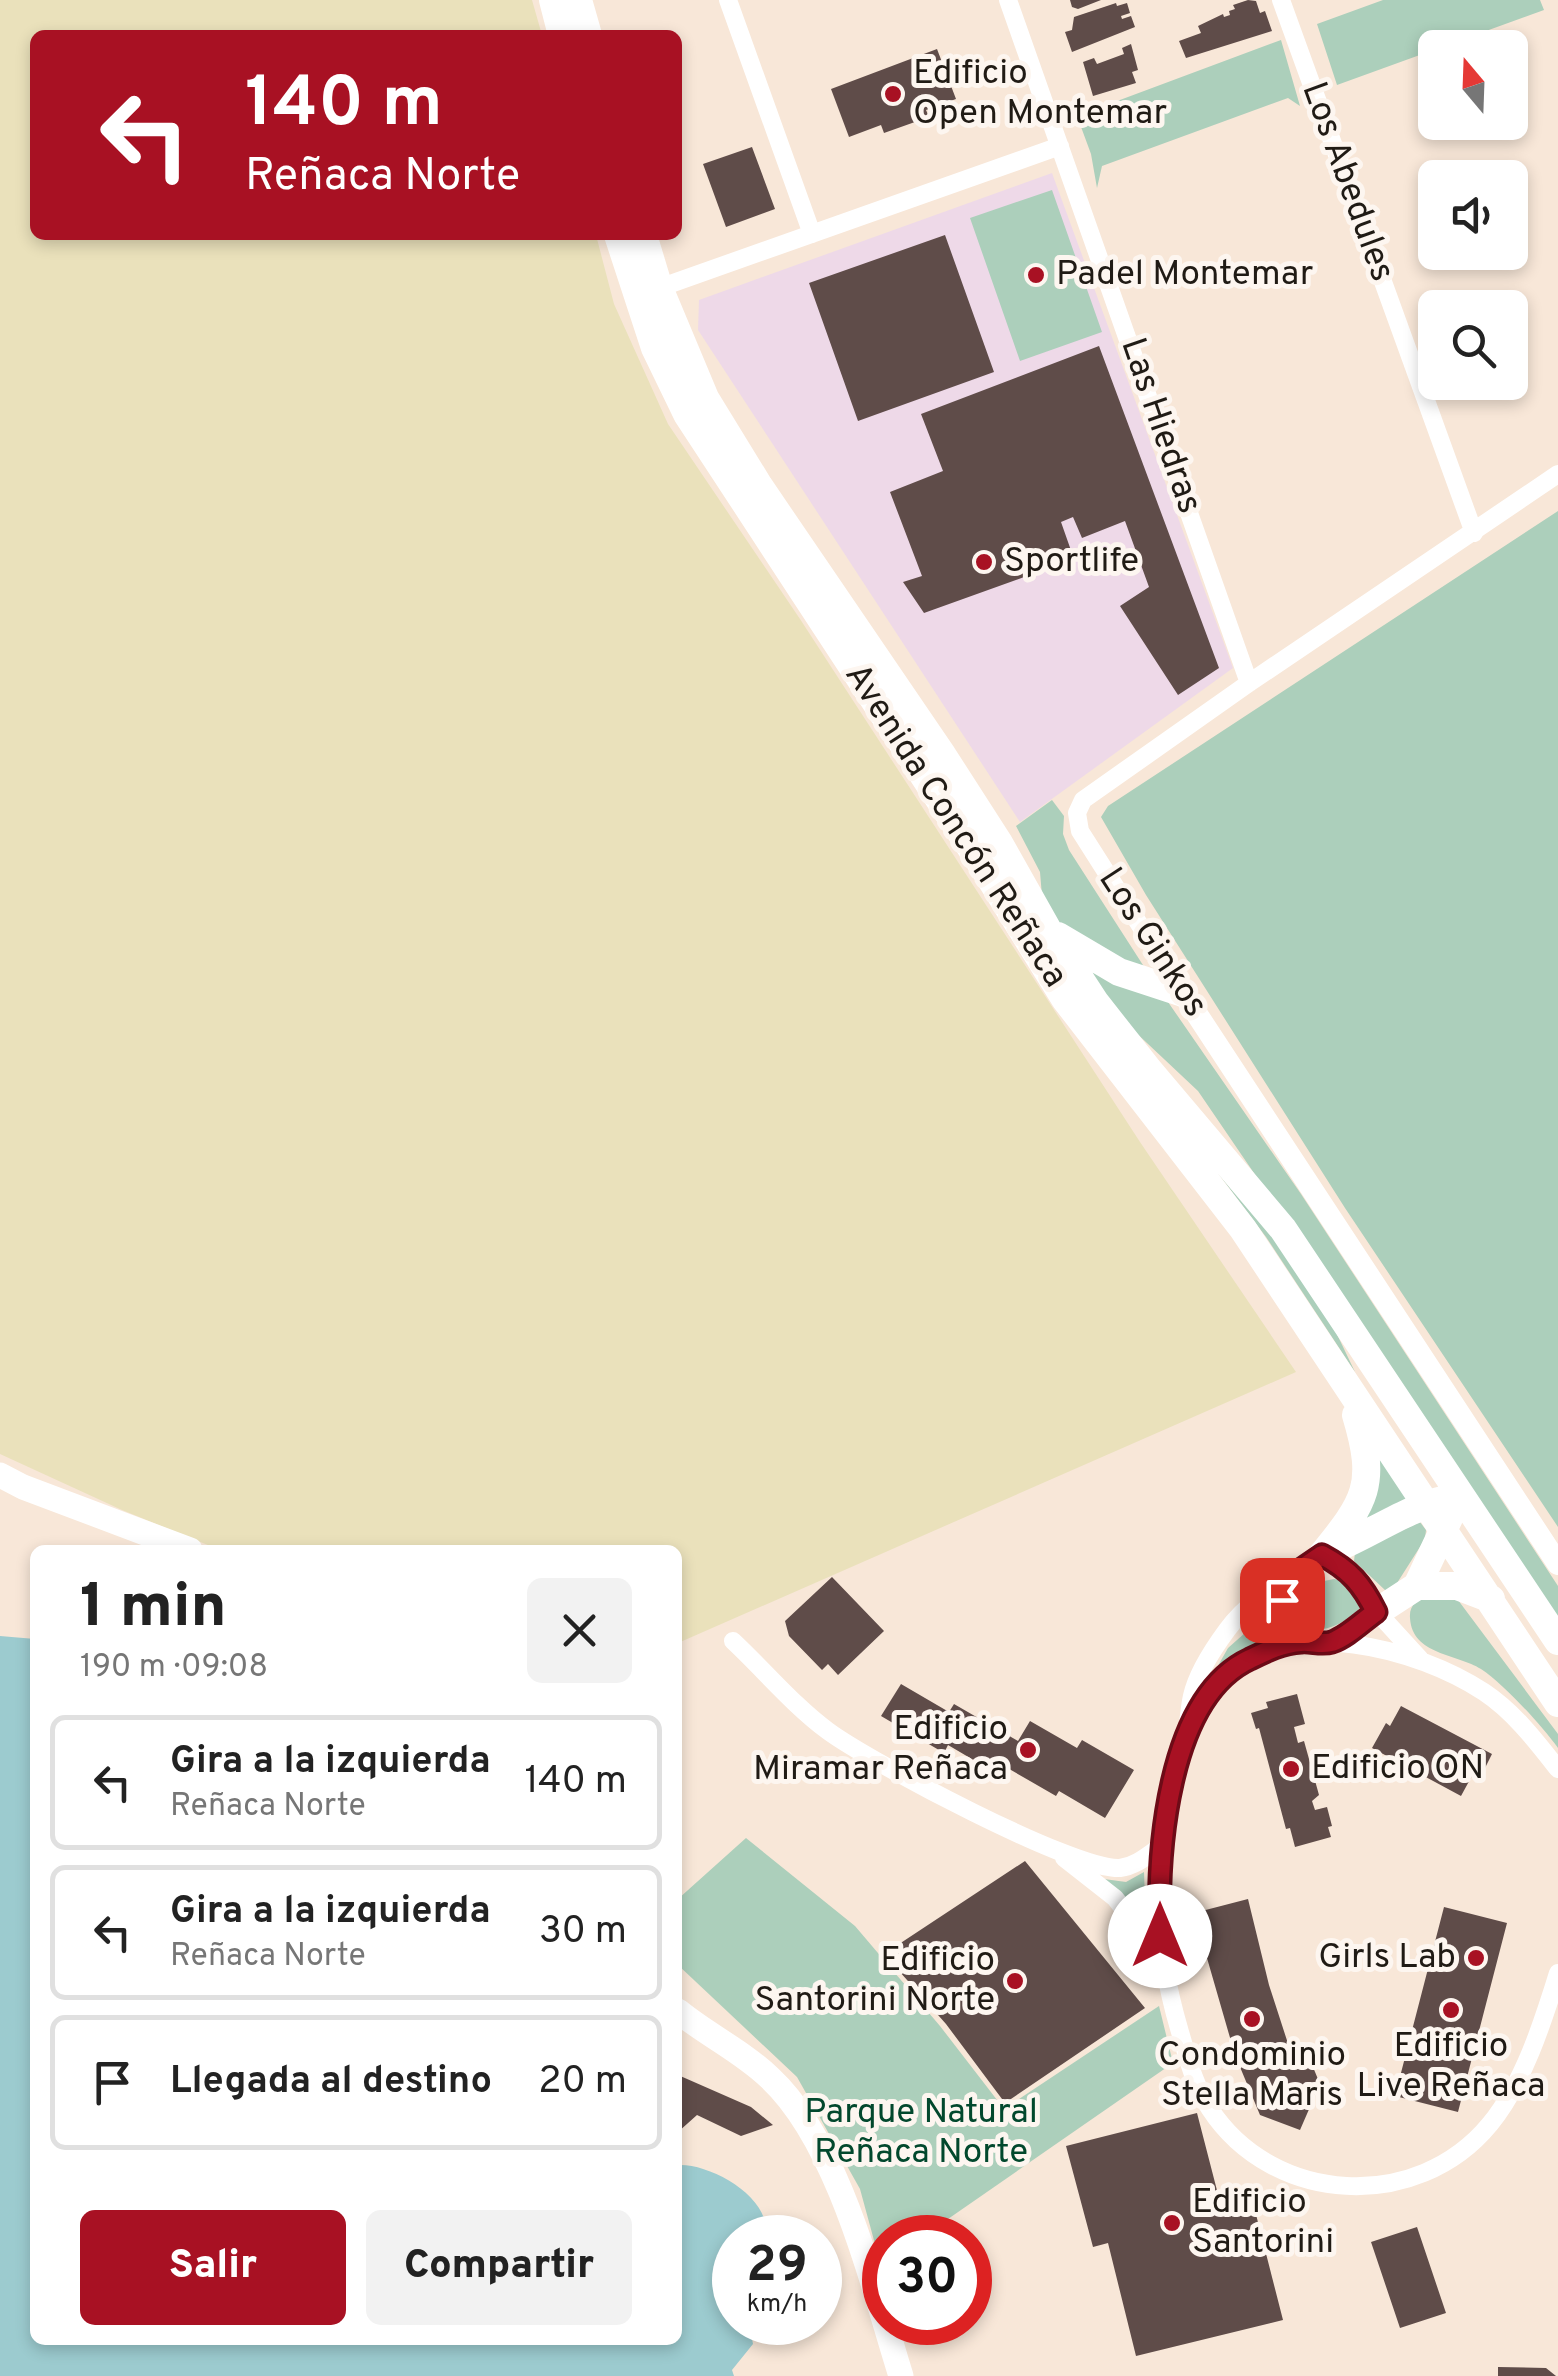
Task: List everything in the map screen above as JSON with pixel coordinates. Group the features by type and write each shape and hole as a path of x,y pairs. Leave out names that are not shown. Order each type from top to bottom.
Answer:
{"main road":[{"path":"552,0 561,30"},
{"path":"578,0 587,30"},
{"name":"Avenida Concón Reñaca","path":"620,240 655,348 688,414 1065,998 1243,1229 1558,1703"},
{"name":"Avenida Concón Reñaca","path":"645,240 688,362 739,454 943,756 1048,930 1095,1002 1146,1068 1283,1229 1558,1641"},
{"path":"1048,930 1119,972 1183,993"},
{"path":"1322,1555 1356,1512 1363,1498 1367,1472 1365,1444 1348,1385"},
{"path":"0,1475 177,1545"},
{"path":"1322,1555 1358,1541 1426,1504 1463,1496"},
{"path":"1417,1586 1443,1527 1463,1496"},
{"path":"1376,1612 1417,1586 1457,1586 1491,1600"},
{"path":"682,2014 772,2078 799,2109 831,2171 901,2376"}],"street":[{"path":"728,0 812,234"},
{"name":"Las Hiedras","path":"1008,0 1249,683"},
{"name":"Los Abedules","path":"1281,0 1474,533"},
{"path":"660,288 1060,146"},
{"name":"Los Ginkos","path":"1558,474 1084,800 1077,822 1183,993 1558,1564"},
{"path":"1420,1659 1376,1612 1361,1583 1346,1568 1322,1555 1249,1606 1228,1628 1203,1667 1192,1694 1160,1846 1161,1958 1190,2068 1209,2108 1223,2126 1238,2142 1276,2168 1318,2184 1350,2187 1380,2186 1419,2176 1458,2155 1503,2107 1544,2020 1558,1973"},
{"path":"1284,1581 1284,1616 1299,1642"},
{"path":"1332,1642 1376,1612"},
{"path":"733,1641 828,1731 933,1791 1054,1850 1105,1867 1123,1868 1160,1846"},
{"path":"1187,1730 1223,1676 1245,1661 1299,1642 1332,1642 1420,1659 1484,1692 1523,1725 1558,1769"},
{"path":"1054,1850 1115,1898 1161,1958"}],"shaded area":[{"path":"1052,173 1233,668 1020,822 698,330 699,300"}],"green space":[{"path":"1383,0 1540,0 1544,10 1489,30 1418,30 1418,56 1337,85 1317,24"},
{"path":"1281,40 1300,106 1288,98 1102,166 1097,188 1091,154 1077,116"},
{"name":"Padel Montemar","path":"1052,190 1102,332 1020,361 970,218"},
{"path":"1558,511 1558,1527 1345,1208 1146,895 1101,817 1108,806"},
{"path":"1052,800 1064,816 1063,834 1069,850 1150,976 1067,936 1042,896 1040,872 1016,826"},
{"path":"1085,966 1168,1002 1301,1194 1558,1586 1558,1619 1198,1091 1114,1012"},
{"path":"1199,1148 1263,1216 1324,1307 1355,1372 1266,1237"},
{"path":"1380,1459 1408,1498 1352,1538 1377,1461"},
{"path":"1420,1522 1426,1530 1425,1539 1392,1591 1385,1590 1354,1561 1355,1552"},
{"path":"1334,1579 1350,1582 1362,1596 1362,1606 1333,1626 1317,1630 1299,1628 1290,1615 1296,1595 1314,1583"},
{"path":"1427,1595 1458,1600 1558,1734 1558,1748 1491,1676 1419,1639 1410,1613 1414,1604"},
{"path":"1273,1608 1286,1639 1218,1674 1215,1671 1228,1648"},
{"name":"Parque Natural Reñaca Norte","path":"746,1838 855,1926 1004,2109 1159,2006 1173,2063 954,2215 867,2215 860,2189 797,2077 682,1969 682,1895"},
{"path":"1144,1872 1146,1924 1104,1879 1126,1882"}],"sand":[{"path":"0,0 532,0 541,30 30,30 30,240 597,240 614,304 668,424 800,619 1140,1142 1296,1372 682,1641 682,1545 208,1545 0,1454"}],"water":[{"path":"0,1636 30,1639 30,2345 682,2345 682,2165 706,2170 737,2186 762,2215 712,2215 712,2345 752,2345 732,2370 734,2376 0,2376"}],"building":[{"path":"1070,0 1101,0 1078,9 1072,7"},
{"path":"1256,1 1260,13 1265,11 1272,31 1186,58 1179,41 1201,33 1198,26 1223,14 1230,15 1229,11 1235,9 1233,5"},
{"path":"1127,3 1130,13 1122,19 1131,16 1135,27 1072,52 1065,32 1072,30 1074,17"},
{"path":"1131,44 1138,70 1132,72 1136,83 1093,96 1083,62 1094,58 1097,64 1124,54 1122,48"},
{"name":"Edificio Open Montemar","path":"937,49 956,99 926,110 929,117 884,133 881,125 849,137 831,89"},
{"path":"752,147 775,209 726,227 703,164"},
{"path":"945,235 994,372 858,421 809,283"},
{"path":"1099,346 1219,668 1178,695 1120,606 1149,587 1125,521 1082,538 1073,517 1061,522 1074,559 924,613 903,582 922,576 890,492 943,471 921,414"},
{"path":"832,1577 884,1631 838,1675 828,1664 822,1670 789,1636 785,1621"},
{"name":"Edificio Miramar Reñaca","path":"901,1684 949,1712 954,1704 1018,1741 1030,1721 1077,1748 1082,1740 1134,1770 1105,1818 1004,1766 999,1775 948,1745 944,1753 881,1716"},
{"name":"Edificio ON","path":"1297,1694 1305,1724 1294,1727 1298,1743 1304,1741 1319,1795 1312,1801 1315,1810 1327,1807 1332,1826 1328,1827 1331,1837 1295,1847 1251,1713 1268,1708 1266,1702"},
{"path":"1401,1706 1492,1754 1480,1778 1473,1774 1461,1796 1372,1748"},
{"name":"Edificio Santorini Norte","path":"1025,1861 1145,2008 1005,2103 946,2024 884,1954"},
{"name":"Condominio Stella Maris","path":"1248,1899 1269,1985 1293,2059 1308,2055 1320,2084 1300,2130 1260,2115 1235,2055 1194,1913"},
{"name":"Edificio Live Reñaca","path":"1444,1907 1507,1923 1458,2112 1395,2096"},
{"path":"682,2077 751,2107 773,2125 741,2136 697,2115 682,2128"},
{"name":"Edificio Santorini","path":"1197,2113 1220,2202 1251,2195 1283,2320 1136,2356 1108,2243 1093,2247 1066,2146"},
{"path":"1417,2227 1446,2313 1400,2328 1371,2242"},
{"path":"1498,2367 1546,2368 1556,2376 1498,2376"}],"place":[{"name":"Edificio Open Montemar","path":"893,94"},
{"name":"Padel Montemar","path":"1036,275"},
{"name":"Sportlife","path":"984,562"},
{"name":"Edificio Miramar Reñaca","path":"1028,1750"},
{"name":"Edificio ON","path":"1291,1769"},
{"name":"Girls Lab","path":"1476,1958"},
{"name":"Edificio Santorini Norte","path":"1015,1981"},
{"name":"Edificio Live Reñaca","path":"1451,2010"},
{"name":"Condominio Stella Maris","path":"1252,2019"},
{"name":"Edificio Santorini","path":"1172,2223"}],"route":[{"path":"1160,1936 1160,1846 1187,1730 1223,1676 1245,1661 1299,1642 1332,1642 1376,1612 1361,1583 1346,1568 1322,1555 1284,1581 1282,1600"}]}
